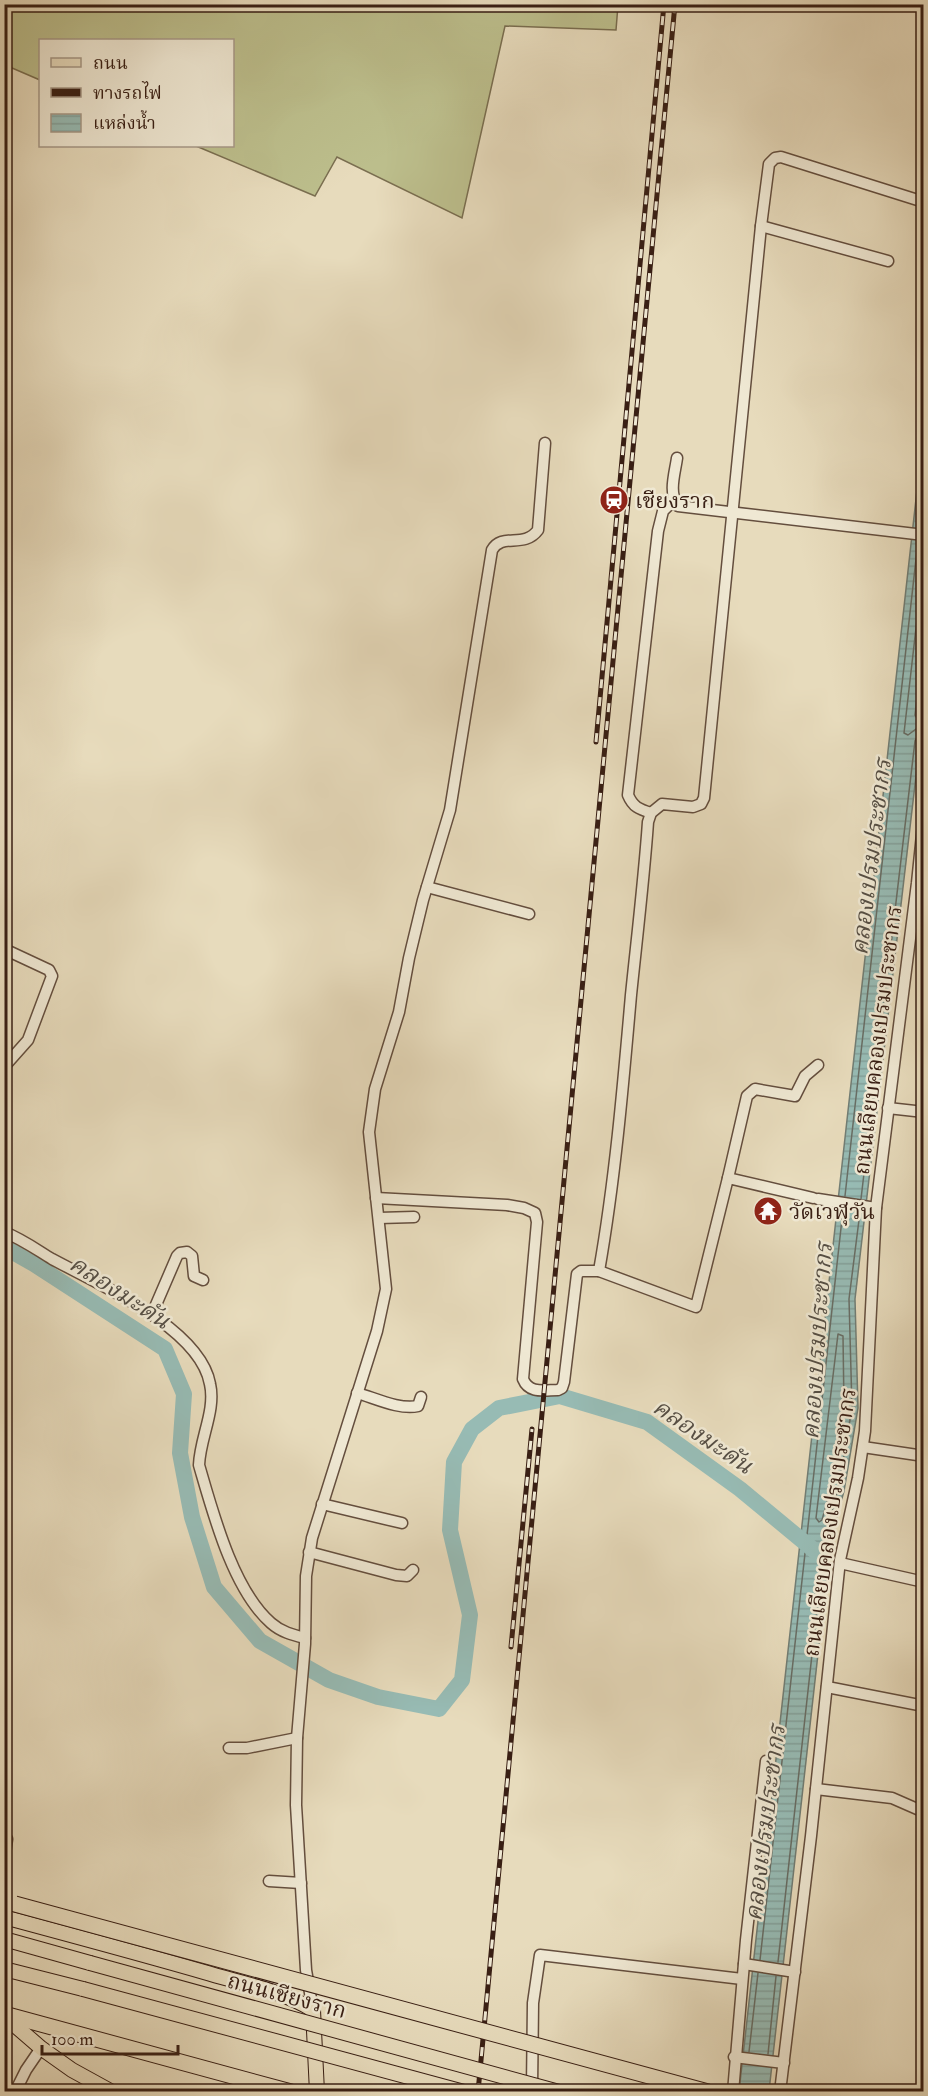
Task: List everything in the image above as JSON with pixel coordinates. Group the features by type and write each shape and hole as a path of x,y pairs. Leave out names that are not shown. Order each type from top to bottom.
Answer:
{"highway":[{"path":"10,1903 708,2091"},
{"path":"4,2015 291,2091"}],"main road":[{"path":"4,1917 234,1981 293,1999 313,2010 317,2091"},
{"name":"ถนนเชียงราก","path":"4,1939 559,2091"},
{"path":"4,1969 464,2091"},
{"path":"4,2015 41,2048 72,2070 112,2091"}],"street":[{"path":"599,1271 615,1166 642,910 648,822 651,813 662,804 693,807 700,804 704,798 761,226 770,164 775,158 781,157 924,202"},
{"path":"761,226 888,261"},
{"path":"313,2010 306,1970 296,1804 297,1738 309,1552 377,1330 386,1289 369,1132 370,1113 375,1089 399,1012 409,958 427,887 450,810 492,550 496,543 531,538 538,530 545,443"},
{"path":"677,458 672,490 678,506 924,535"},
{"path":"651,813 638,809 632,804 628,795 658,531 663,512 674,500"},
{"name":"ถนนเลียบคลองเปรมประชากร","path":"780,2091 779,2062 816,1790 840,1563 863,1447 867,1411 872,1208 888,1108 924,815"},
{"path":"427,887 530,914"},
{"path":"4,949 49,970 52,976 28,1040 4,1067"},
{"path":"376,1198 507,1205 524,1208 535,1214 537,1222 523,1379 530,1389 558,1390 562,1388 577,1274 585,1270 599,1271 696,1307 747,1096 755,1089 795,1096 805,1076 818,1065"},
{"path":"888,1108 924,1112"},
{"path":"728,1178 818,1199 872,1208"},
{"path":"379,1218 414,1216"},
{"path":"4,1232 152,1314 174,1329 205,1369 210,1383 211,1398 200,1449 199,1465 218,1524 243,1586 252,1601 272,1624 305,1641"},
{"path":"152,1314 180,1253 187,1252 192,1256 194,1276 203,1280"},
{"path":"357,1393 404,1407 418,1406 421,1397"},
{"path":"863,1447 924,1456"},
{"path":"322,1504 402,1523"},
{"path":"309,1552 396,1575 407,1576 412,1570"},
{"path":"840,1563 924,1582"},
{"path":"827,1687 924,1706"},
{"path":"229,1748 247,1748 297,1738"},
{"path":"733,2091 742,1979 746,1964 766,1761"},
{"path":"816,1790 892,1798 924,1812"},
{"path":"4,1861 7,1839"},
{"path":"269,1881 301,1883"},
{"path":"532,2091 533,2003 540,1955 742,1979"},
{"path":"746,1964 791,1971"},
{"path":"15,2091 41,2048"},
{"path":"737,2058 779,2062"}],"green space":[{"path":"5,4 618,4 616,30 505,26 462,218 337,157 315,196 198,147 234,147 234,39 39,39 39,80 5,65"}],"water":[{"name":"คลองเปรมประชากร","path":"923,436 923,716 855,1299 858,1408 844,1491 831,1538 769,2091 739,2092"}],"waterway":[{"name":"คลองมะดัน","path":"4,1247 165,1349 184,1394 180,1453 192,1517 214,1587 260,1641 329,1680 378,1697 439,1709 462,1680 470,1615 450,1530 454,1462 472,1429 499,1408 560,1396 647,1422 740,1489 815,1551"}],"railway":[{"path":"596,742 664,4"},
{"path":"478,2092 675,4"},
{"path":"511,1647 532,1429"}],"place":[{"name":"เชียงราก","path":"614,500"},
{"name":"วัดเวฬุวัน","path":"768,1211"}]}
